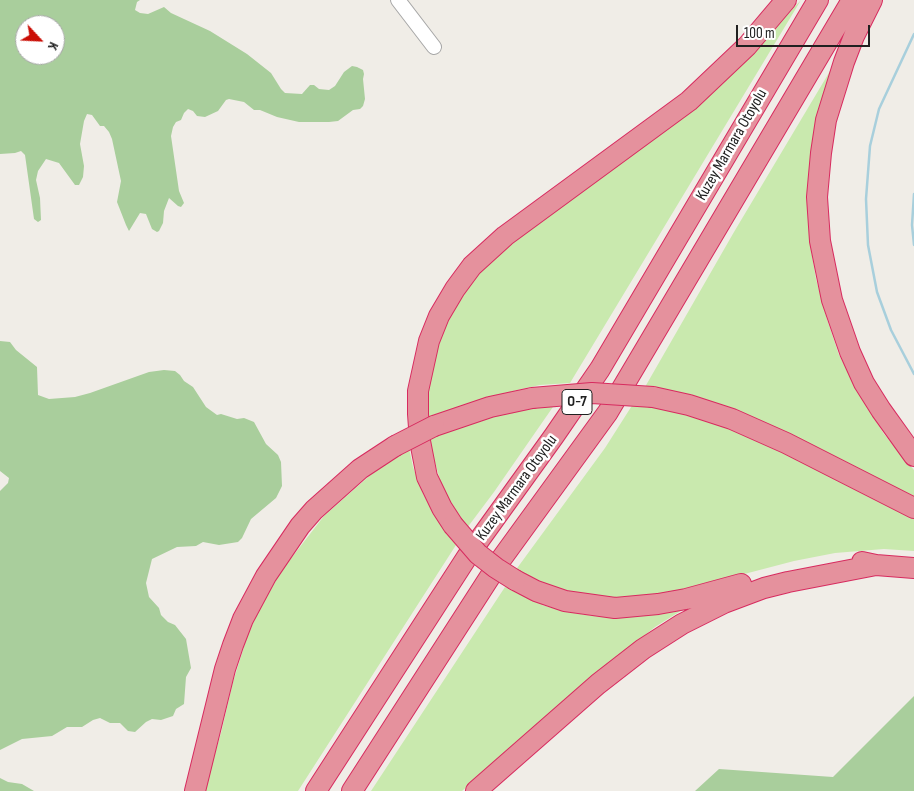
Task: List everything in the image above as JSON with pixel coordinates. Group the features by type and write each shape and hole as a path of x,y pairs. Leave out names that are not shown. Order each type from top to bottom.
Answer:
{"highway":[{"path":"786,0 747,46 689,101 505,236 472,266 454,289 439,316 429,340 420,377 418,407 420,441 427,477 442,508 453,525 478,554 515,580 536,591 565,601 606,607 635,607 686,598 800,569 856,562 914,568"},
{"name":"Kuzey Marmara Otoyolu","path":"316,791 466,558 554,436 600,368 818,0"},
{"name":"Kuzey Marmara Otoyolu","path":"352,791 502,558 608,412 852,0"},
{"path":"872,0 854,36 844,62 826,120 817,198 820,240 832,300 850,352 864,383 914,456"},
{"path":"195,791 225,669 249,606 266,576 300,526 324,500 360,469 395,446 434,426 470,412 532,398 592,393 653,397 712,412 747,425 914,508"},
{"path":"476,791 598,684 643,649 682,624 724,602 764,588 876,565"}],"street":[{"path":"398,0 434,47"}],"green space":[{"path":"0,0 140,0 137,2 135,10 148,14 164,7 171,13 210,31 247,54 271,73 285,93 302,94 310,85 314,85 319,89 329,90 335,86 344,72 352,66 363,70 364,74 365,99 363,106 360,109 353,110 338,121 299,122 277,117 260,110 254,110 244,102 229,99 226,100 218,111 205,117 197,116 188,109 181,120 176,122 171,136 179,191 184,203 181,207 178,206 169,198 164,211 163,223 157,232 152,229 146,214 140,213 129,231 117,202 121,181 112,139 104,126 100,126 92,115 87,114 84,121 80,144 84,166 83,177 79,185 75,185 59,163 46,159 38,171 36,180 40,198 41,220 38,222 34,219 25,155 21,151 0,154"},
{"path":"801,0 570,383 540,385 517,390 427,418 427,398 431,370 439,340 452,312 466,289 493,258 744,61"},
{"path":"833,66 817,120 807,192 810,243 816,279 839,355 862,399 884,434 914,470 914,497 720,405 685,394 645,387 734,232"},
{"path":"0,341 10,342 16,350 37,367 38,395 49,399 75,397 90,393 149,372 175,371 193,387 206,407 217,415 221,414 237,419 244,418 254,422 266,444 278,455 281,462 282,486 276,498 251,519 242,538 238,542 219,545 203,542 196,546 177,547 152,559 146,583 149,597 159,608 161,615 168,622 175,625 186,639 191,668 186,677 184,704 176,709 173,716 161,720 152,719 135,732 128,731 120,723 110,723 100,718 82,727 67,727 52,736 22,739 0,750 0,491 8,483 9,478 0,471"},
{"path":"555,404 467,528 441,483 429,437 499,411"},
{"path":"633,404 670,408 747,435 914,517 914,551 884,549 835,553 794,561 664,595 636,599 597,598 553,588 515,571 605,448"},
{"path":"409,448 413,467 424,496 442,527 456,545 298,791 204,791 221,733 233,682 247,637 261,605 282,570 324,516 376,470"},
{"path":"505,587 542,605 594,616 625,617 687,607 655,627 585,683 462,791 371,791"},
{"path":"914,696 914,791 695,791 719,769 833,777"},
{"path":"0,778 8,782 22,784 34,791 0,791"}],"waterway":[{"path":"914,34 879,109 870,146 866,199 868,245 877,292 891,330 914,374"},
{"path":"914,194 912,225 914,245"}]}
